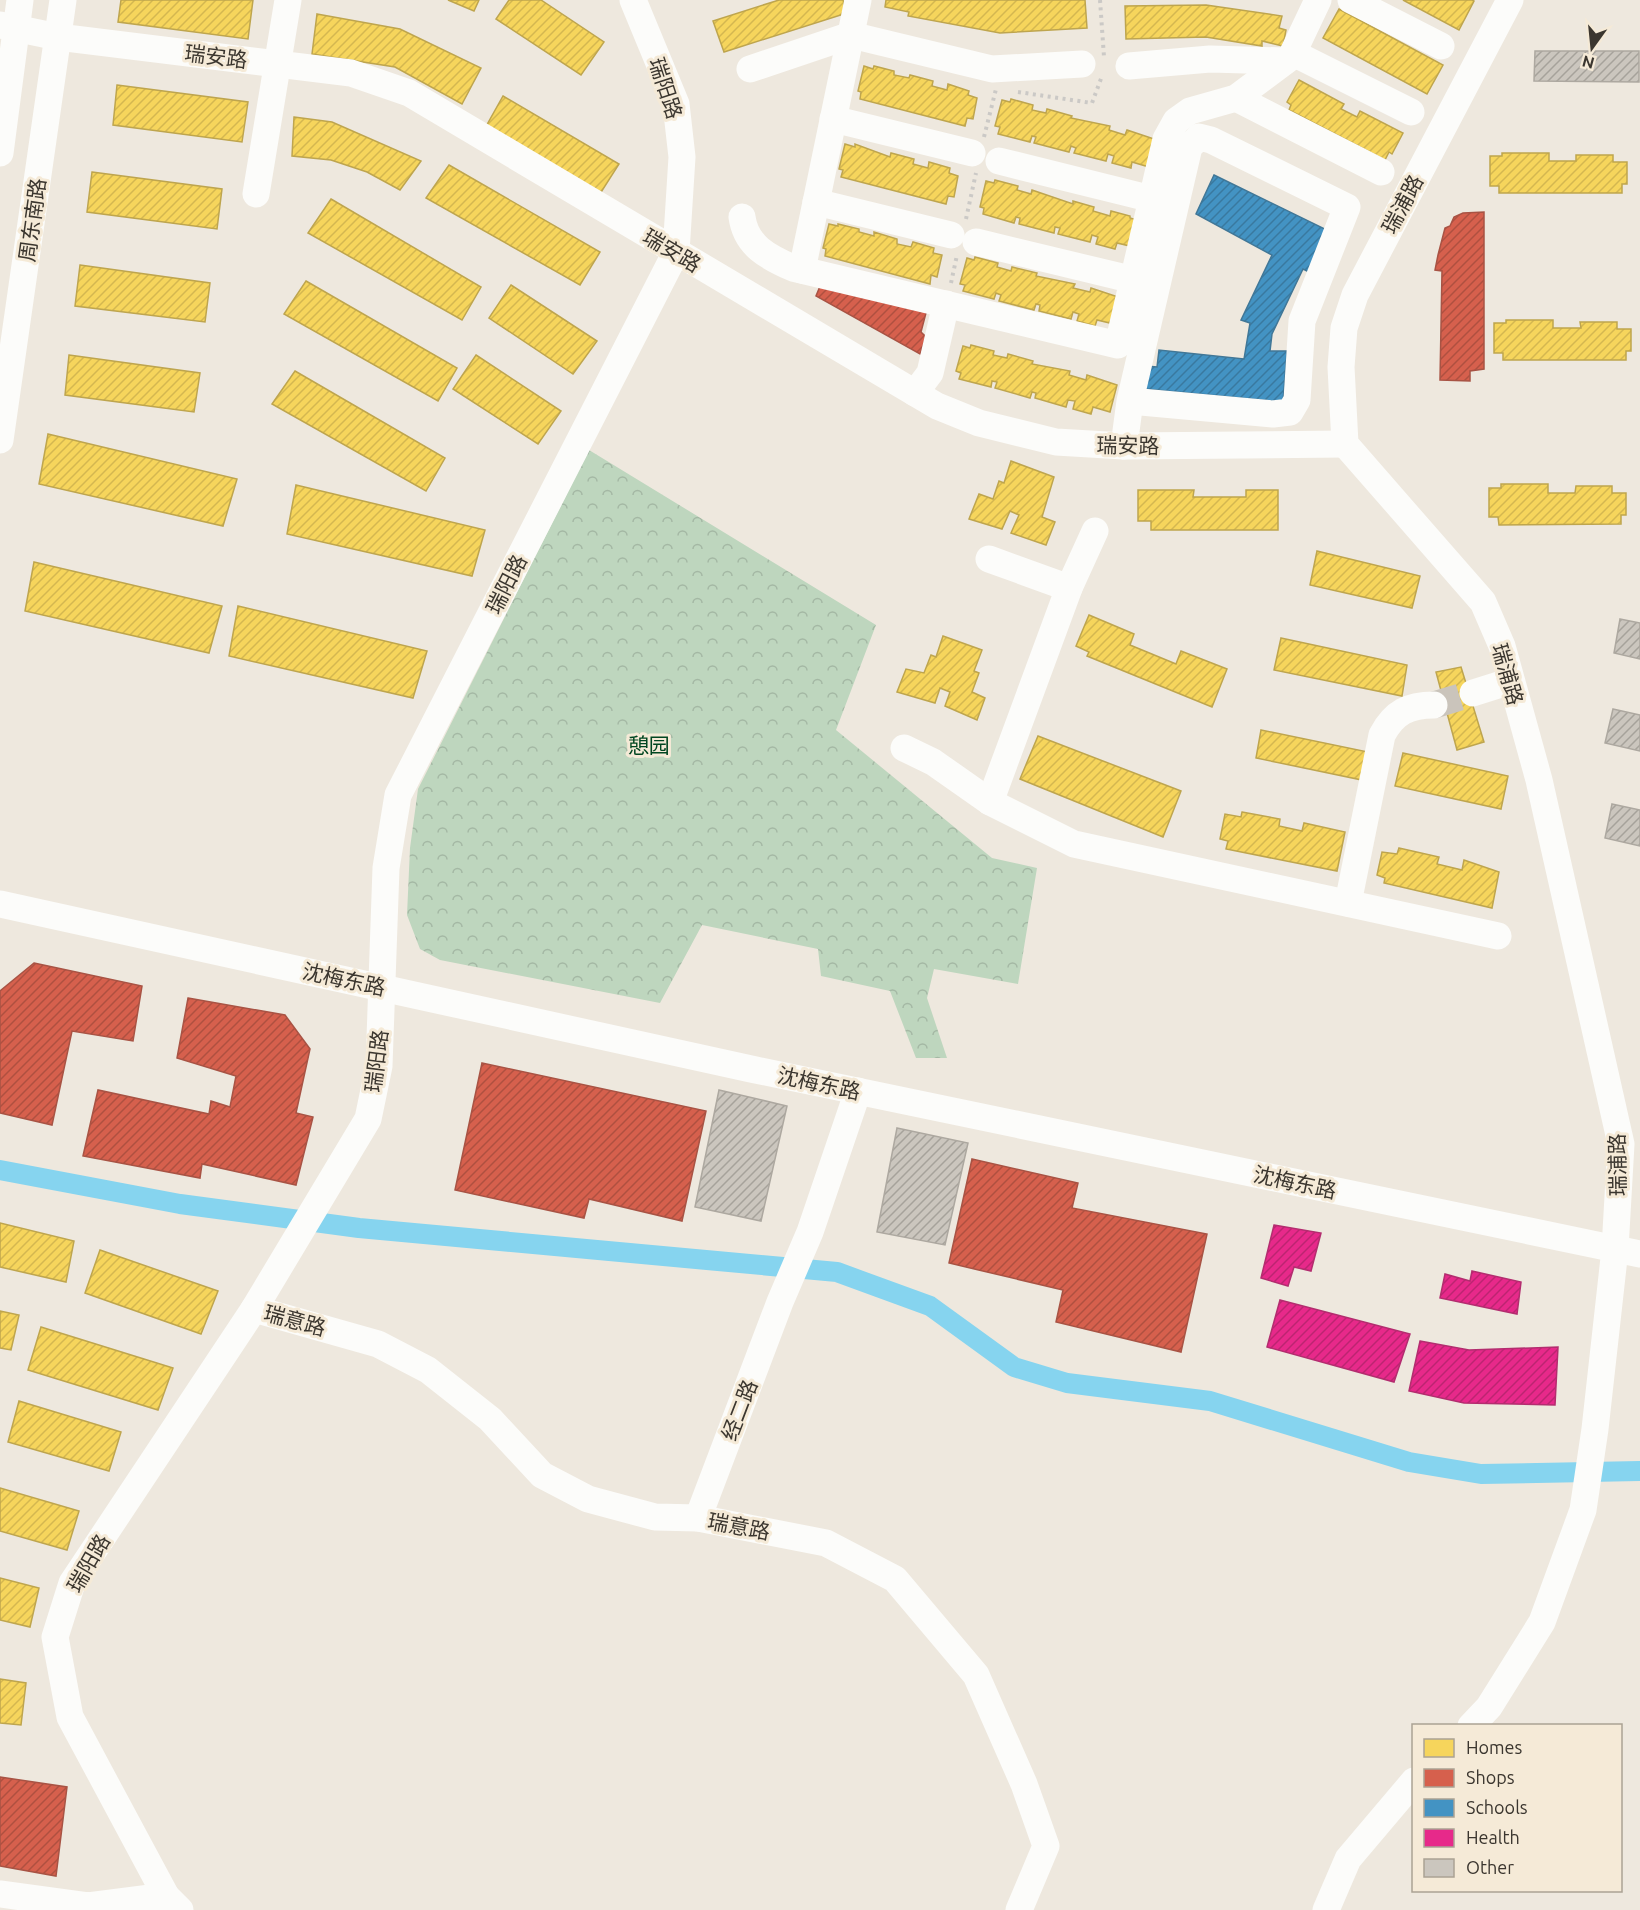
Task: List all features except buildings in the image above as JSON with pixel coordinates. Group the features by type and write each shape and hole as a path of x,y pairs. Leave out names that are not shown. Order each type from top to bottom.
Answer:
{"street":[{"path":"0,153 8,27 21,0"},
{"name":"周东南路","path":"0,440 63,0"},
{"path":"256,194 288,0"},
{"name":"瑞阳路","path":"173,1903 70,1718 55,1637 72,1583 254,1309 368,1119 379,1065 386,868 398,795 676,252 682,157 676,104 633,0"},
{"path":"802,270 858,0"},
{"path":"742,217 744,232 755,245 775,260 802,270 1118,345 1166,139 1176,121 1190,111 1236,98 1289,57 1317,0"},
{"path":"1351,0 1441,46"},
{"name":"瑞浦路","path":"1472,1724 1490,1707 1542,1622 1583,1509 1595,1429 1628,1252 1621,1144 1539,780 1502,646 1483,602 1345,444 1341,367 1344,328 1354,294 1510,0"},
{"name":"瑞安路","path":"8,27 58,37 351,74 409,93 937,406 979,423 1012,433 1056,442 1124,446 1345,444"},
{"path":"750,69 851,35 992,69 1289,57 1411,112"},
{"path":"1236,98 1381,172"},
{"path":"833,120 1152,199"},
{"path":"1124,446 1130,401 1189,147 1199,137 1347,207 1302,321 1297,400 1290,412 1274,414 1130,401"},
{"path":"816,202 1134,280"},
{"path":"915,393 930,373 946,304"},
{"path":"1302,321 1344,328"},
{"path":"990,802 1068,588 1095,531"},
{"path":"988,559 1068,588"},
{"path":"1473,693 1511,681"},
{"path":"1348,903 1382,735 1388,723 1407,709 1414,705 1434,705"},
{"path":"904,748 933,762 990,802 1074,844 1498,936"},
{"name":"沈梅东路","path":"0,904 858,1091 1628,1252"},
{"name":"经二路","path":"698,1518 780,1302 810,1232 858,1091"},
{"name":"瑞意路","path":"254,1309 378,1344 428,1370 490,1419 542,1475 588,1498 655,1517 698,1518 826,1544 895,1580 976,1675 1024,1784 1046,1846 1019,1910"},
{"path":"1326,1910 1348,1859 1412,1781"},
{"path":"0,1894 88,1906 173,1903"}],"path":[{"path":"946,304 983,156 996,88 1092,103 1105,64 1100,0"}],"green space":[{"name":"憩园","path":"589,450 876,625 836,730 992,858 1037,868 1018,984 934,969 927,998 947,1058 916,1058 890,991 821,976 818,949 702,925 660,1003 440,960 420,949 407,915 410,848 418,789"}],"waterway":[{"path":"0,1170 180,1204 359,1228 837,1272 930,1306 1014,1367 1067,1383 1210,1401 1409,1462 1481,1474 1640,1471"}],"tunnel":[{"path":"1434,705 1473,693"}]}
